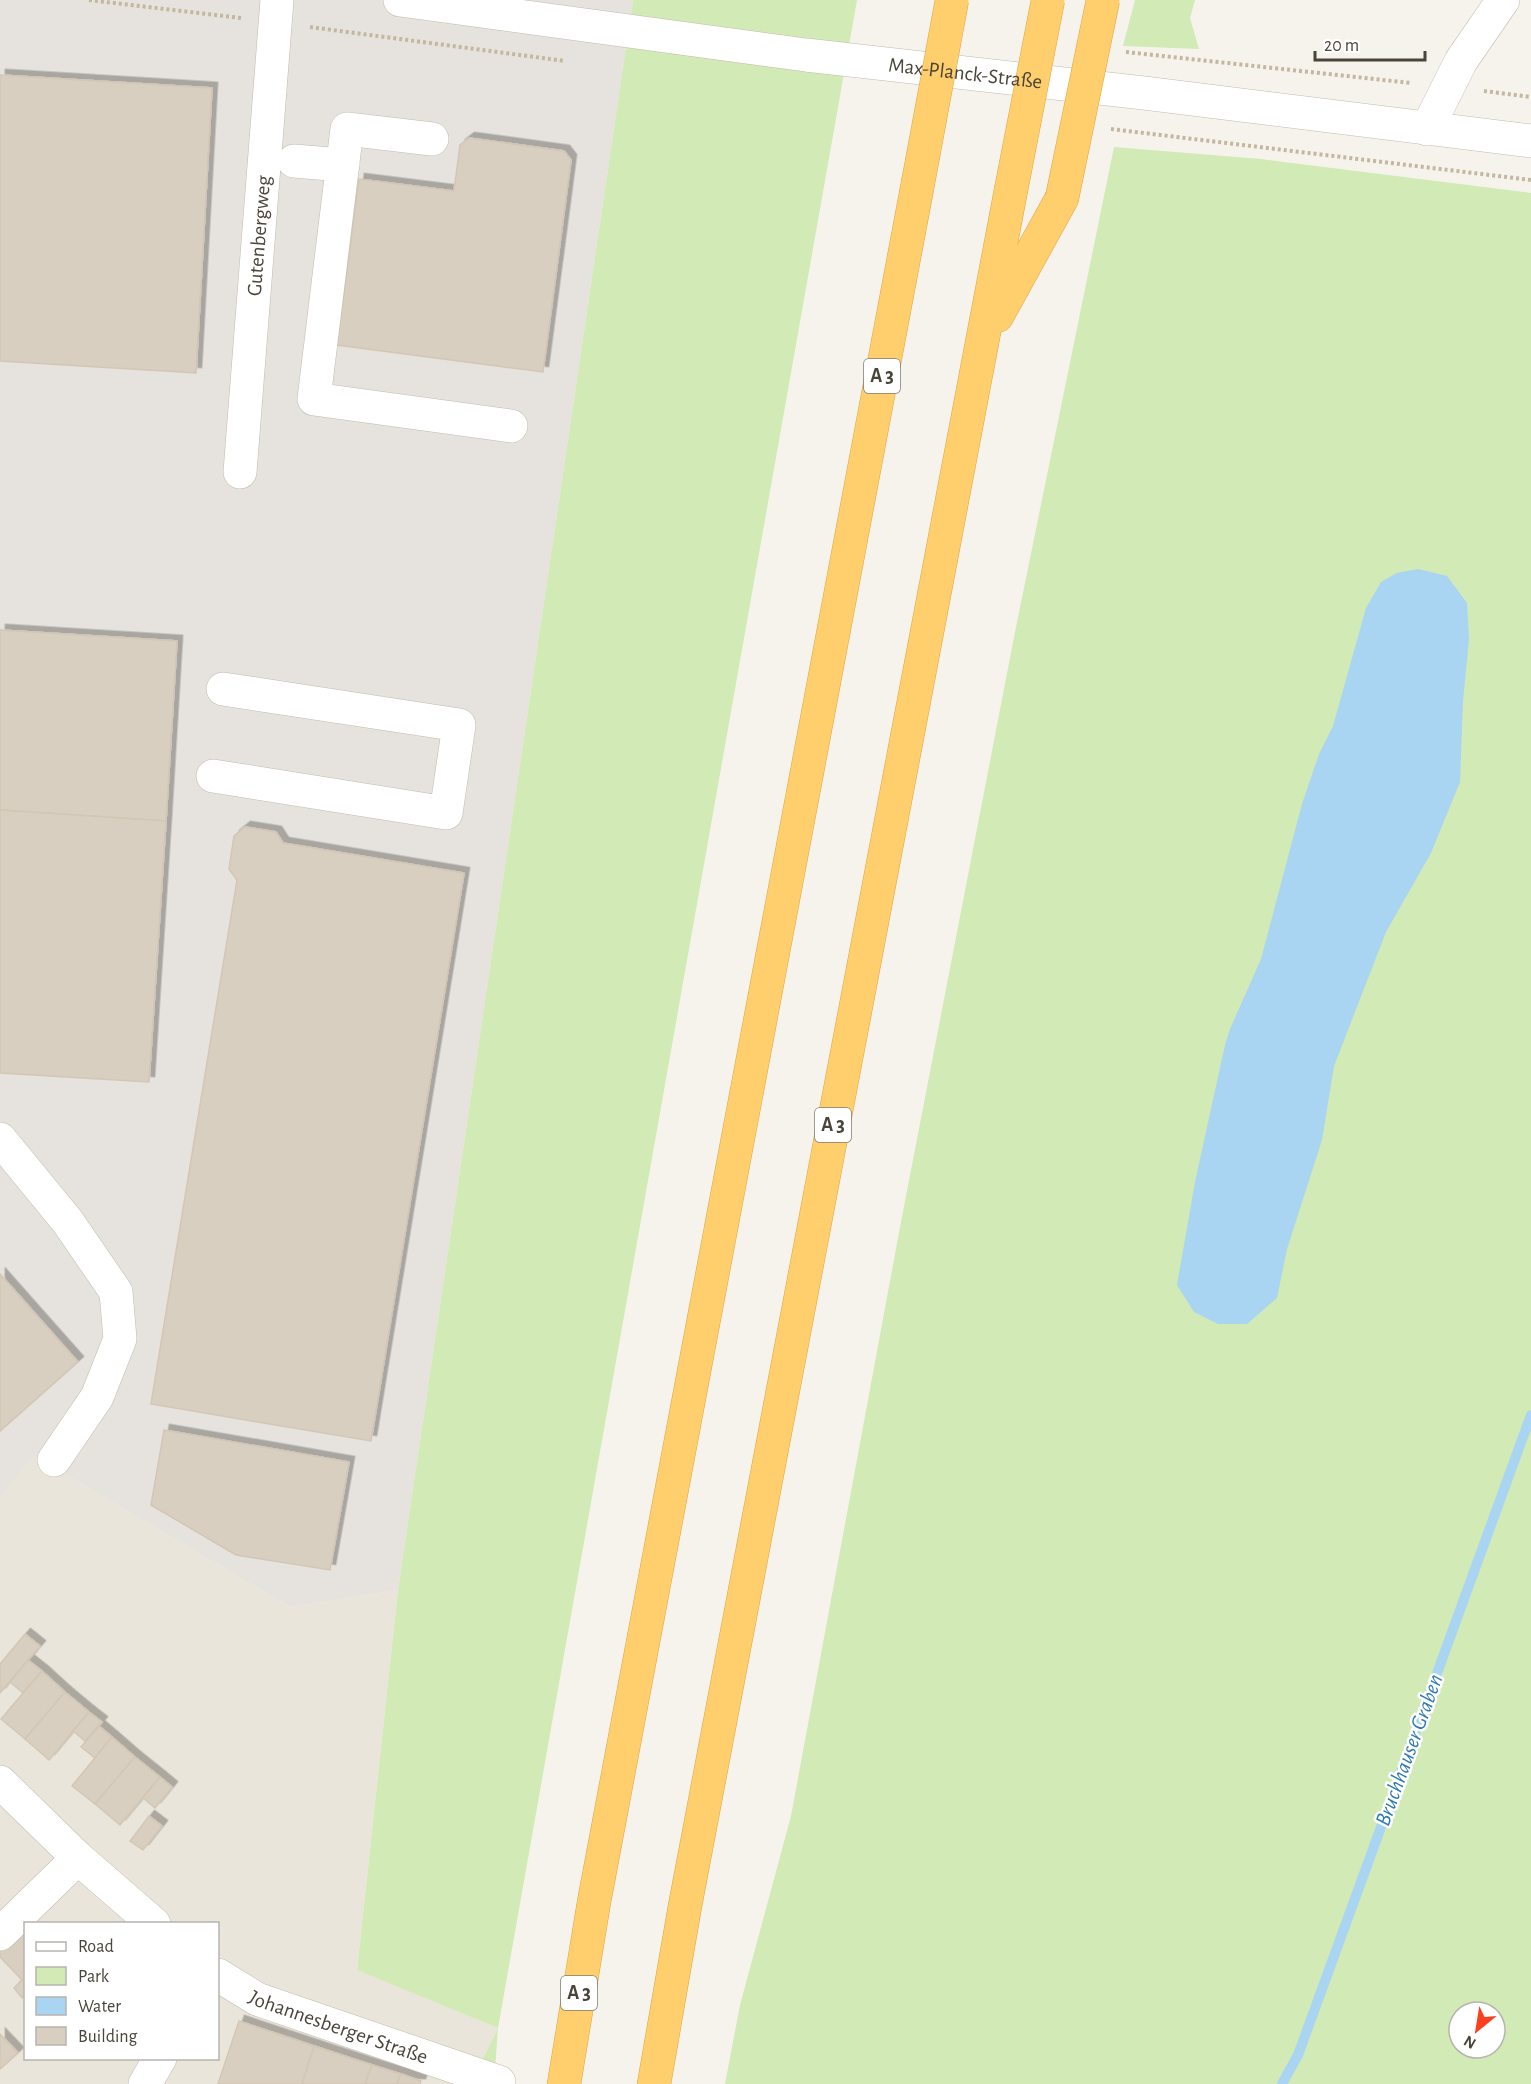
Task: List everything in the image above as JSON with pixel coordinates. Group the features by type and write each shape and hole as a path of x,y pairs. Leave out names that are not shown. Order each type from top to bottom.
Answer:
{"highway":[{"name":"A 3","path":"564,2084 594,1902 952,0"},
{"name":"A 3","path":"654,2084 685,1906 1048,0"},
{"path":"982,344 1062,198 1103,0"}],"street":[{"name":"Gutenbergweg","path":"240,472 277,0"},
{"name":"Max-Planck-Straße","path":"400,0 806,55 1144,93 1531,141"},
{"path":"1427,129 1461,61 1503,0"},
{"path":"432,139 347,129 315,399 511,426"},
{"path":"294,161 342,165"},
{"path":"213,776 446,813 459,725 223,689"},
{"path":"0,1139 68,1222 116,1292 120,1339 97,1397 54,1460"},
{"path":"0,1782 78,1858 153,1922"},
{"path":"0,1934 78,1858"},
{"name":"Johannesberger Straße","path":"219,1976 257,1999 458,2077 499,2082"},
{"path":"144,2084 159,2060"}],"shaded area":[{"path":"0,0 633,0 398,1590 290,1607 34,1456 0,1499"},
{"path":"34,1456 290,1607 398,1590 357,1969 498,2028 470,2084 0,2084 0,1499"}],"green space":[{"path":"633,0 857,0 498,2028 357,1970 398,1590"},
{"path":"1135,0 1195,0 1190,18 1199,49 1123,46"},
{"path":"1114,147 1261,159 1531,193 1531,2084 725,2084 740,2005 791,1816 900,1227 1015,632"},
{"path":"498,2028 494,2084 470,2084"}],"water":[{"path":"1418,569 1447,576 1467,603 1469,639 1463,701 1460,782 1431,853 1386,932 1334,1066 1322,1140 1287,1249 1277,1298 1247,1324 1218,1324 1194,1312 1177,1285 1195,1182 1225,1045 1261,959 1302,804 1319,754 1333,726 1366,608 1381,582 1397,573"}],"building":[{"path":"0,75 212,88 196,373 0,361"},
{"path":"469,138 564,151 571,160 543,372 337,345 359,179 454,191 460,145"},
{"path":"0,630 177,641 166,821 0,810"},
{"path":"0,810 166,821 149,1082 0,1073"},
{"path":"245,827 276,832 283,843 464,873 371,1441 151,1404 237,880 229,869 234,836"},
{"path":"0,1274 78,1362 0,1431"},
{"path":"164,1430 349,1462 330,1570 236,1555 151,1505"},
{"path":"25,1634 40,1646 0,1693 0,1664"},
{"path":"28,1660 42,1671 23,1693 10,1682"},
{"path":"42,1671 65,1692 25,1739 1,1719"},
{"path":"65,1692 89,1712 49,1760 25,1739"},
{"path":"89,1712 102,1722 85,1741 73,1731"},
{"path":"99,1726 112,1737 95,1758 81,1747"},
{"path":"112,1737 135,1757 95,1804 72,1786"},
{"path":"135,1757 160,1777 120,1825 95,1804"},
{"path":"160,1777 172,1787 155,1808 143,1798"},
{"path":"149,1816 162,1826 143,1850 130,1841"},
{"path":"24,1928 24,1996 22,1998 14,1988 22,1980 0,1957 0,1950"},
{"path":"239,2021 314,2046 302,2084 218,2084"},
{"path":"0,2034 18,2053 0,2069"},
{"path":"314,2046 372,2065 365,2084 302,2084"},
{"path":"372,2065 401,2074 397,2084 365,2084"},
{"path":"401,2074 421,2081 420,2084 397,2084"}],"waterway":[{"name":"Bruchhauser Graben","path":"1282,2084 1298,2055 1531,1415"}]}
